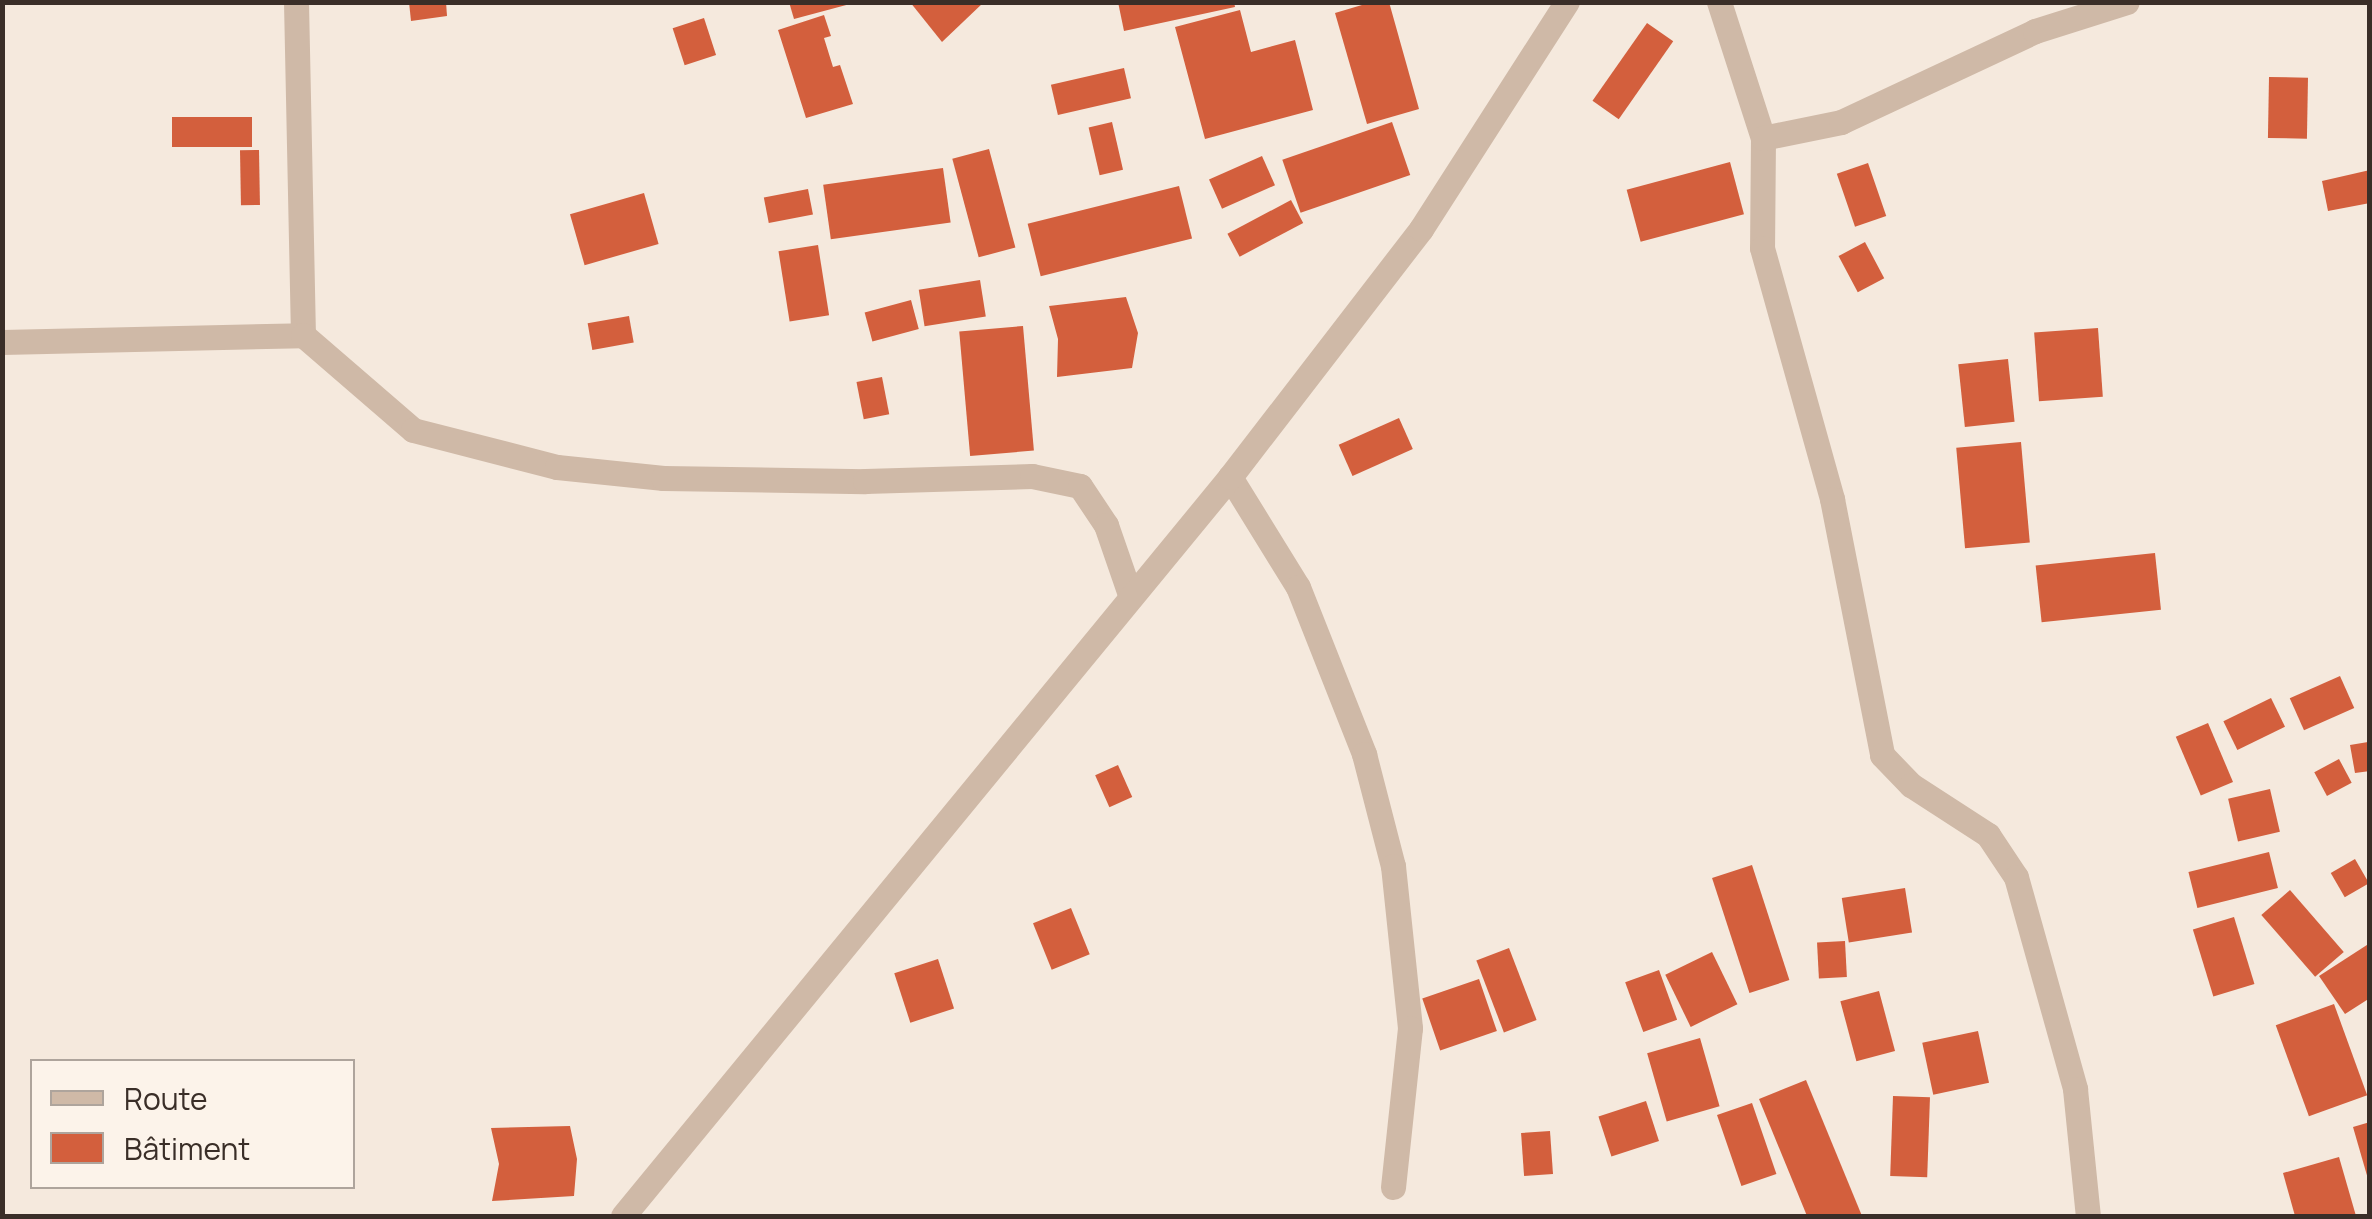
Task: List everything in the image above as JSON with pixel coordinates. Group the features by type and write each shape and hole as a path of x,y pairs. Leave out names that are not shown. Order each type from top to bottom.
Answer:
{"street":[{"path":"296,2 304,335"},
{"path":"623,1216 1230,477 1420,228 1567,2"},
{"path":"1719,2 1763,138 1762,248 1832,499 1882,755 1911,785 1988,835 2016,877 2075,1089 2088,1216"},
{"path":"1763,138 1841,122 2035,31 2127,2"},
{"path":"2,342 304,335 413,430 557,467 718,479 865,481 1032,476 1080,486 1106,525 1131,597"},
{"path":"1230,477 1298,587 1364,754 1393,866 1410,1028 1392,1187"}],"building":[{"path":"409,2 446,2 447,16 411,21"},
{"path":"789,2 850,2 850,4 794,19"},
{"path":"910,2 984,2 942,42"},
{"path":"1118,2 1234,2 1235,7 1124,31"},
{"path":"1372,2 1389,2 1419,109 1367,124 1335,13"},
{"path":"1240,10 1251,52 1295,40 1313,110 1205,139 1175,27"},
{"path":"824,15 831,36 824,38 833,67 840,65 853,104 806,118 778,30"},
{"path":"704,18 716,55 685,65 673,28"},
{"path":"1647,23 1673,41 1619,119 1593,101"},
{"path":"1124,68 1131,98 1058,115 1051,85"},
{"path":"2269,77 2308,78 2307,139 2268,138"},
{"path":"172,117 252,117 252,147 172,147"},
{"path":"1112,122 1123,170 1100,175 1089,127"},
{"path":"1392,122 1410,175 1301,213 1282,160"},
{"path":"989,149 1015,248 979,257 952,159"},
{"path":"240,150 259,150 260,205 241,205"},
{"path":"1262,156 1275,185 1222,209 1209,180"},
{"path":"1730,162 1744,214 1641,242 1627,190"},
{"path":"1868,163 1886,216 1855,227 1837,174"},
{"path":"943,168 951,222 831,239 823,185"},
{"path":"2370,170 2370,203 2328,211 2322,181"},
{"path":"1179,186 1192,238 1041,276 1028,224"},
{"path":"808,189 813,215 769,223 764,198"},
{"path":"644,193 659,244 585,265 570,214"},
{"path":"1291,200 1303,223 1240,257 1227,234"},
{"path":"1865,242 1884,278 1858,292 1839,256"},
{"path":"818,245 829,315 790,321 778,251"},
{"path":"980,280 986,317 925,326 919,290"},
{"path":"1126,297 1138,333 1132,368 1057,377 1058,339 1049,306"},
{"path":"911,300 919,329 872,341 865,312"},
{"path":"629,316 634,343 592,350 588,323"},
{"path":"1023,326 1034,451 970,456 959,332"},
{"path":"2098,328 2103,397 2039,401 2034,332"},
{"path":"2008,359 2015,422 1965,427 1958,364"},
{"path":"882,377 889,414 864,419 856,382"},
{"path":"1399,418 1413,449 1353,476 1339,445"},
{"path":"2021,442 2030,543 1965,548 1956,448"},
{"path":"2155,553 2161,610 2042,622 2036,566"},
{"path":"2340,676 2354,708 2304,730 2290,698"},
{"path":"2271,698 2285,727 2237,750 2223,721"},
{"path":"2208,723 2233,782 2201,796 2176,737"},
{"path":"2368,742 2370,771 2355,773 2350,745"},
{"path":"2339,759 2352,783 2327,796 2314,772"},
{"path":"1118,765 1132,797 1109,807 1095,775"},
{"path":"2270,789 2280,832 2238,842 2228,799"},
{"path":"2269,852 2278,888 2197,908 2188,872"},
{"path":"2355,859 2369,883 2345,897 2331,873"},
{"path":"1752,865 1789,980 1749,993 1712,878"},
{"path":"1905,888 1912,932 1849,942 1842,898"},
{"path":"2290,890 2344,952 2315,977 2261,915"},
{"path":"1071,908 1090,954 1052,970 1033,923"},
{"path":"2234,917 2254,984 2213,997 2193,930"},
{"path":"1845,941 1847,977 1819,978 1817,942"},
{"path":"2370,943 2370,998 2345,1014 2319,976"},
{"path":"1509,948 1537,1020 1504,1032 1476,961"},
{"path":"1712,952 1737,1004 1691,1027 1665,975"},
{"path":"938,959 954,1008 910,1023 894,973"},
{"path":"1659,970 1677,1020 1643,1032 1625,982"},
{"path":"1479,979 1497,1031 1440,1051 1422,999"},
{"path":"1879,991 1895,1051 1856,1061 1840,1001"},
{"path":"2334,1004 2367,1095 2309,1116 2276,1025"},
{"path":"1978,1031 1989,1083 1933,1095 1922,1043"},
{"path":"1700,1038 1720,1106 1667,1121 1647,1053"},
{"path":"1806,1080 1862,1216 1807,1216 1759,1099"},
{"path":"1893,1096 1930,1097 1927,1177 1890,1176"},
{"path":"1646,1101 1659,1141 1611,1156 1598,1116"},
{"path":"1752,1103 1776,1174 1741,1186 1717,1115"},
{"path":"2370,1122 2370,1178 2368,1179 2353,1127"},
{"path":"570,1126 577,1159 574,1196 492,1201 499,1164 491,1128"},
{"path":"1550,1131 1553,1174 1524,1176 1521,1133"},
{"path":"2339,1157 2356,1216 2295,1216 2283,1173"}]}
